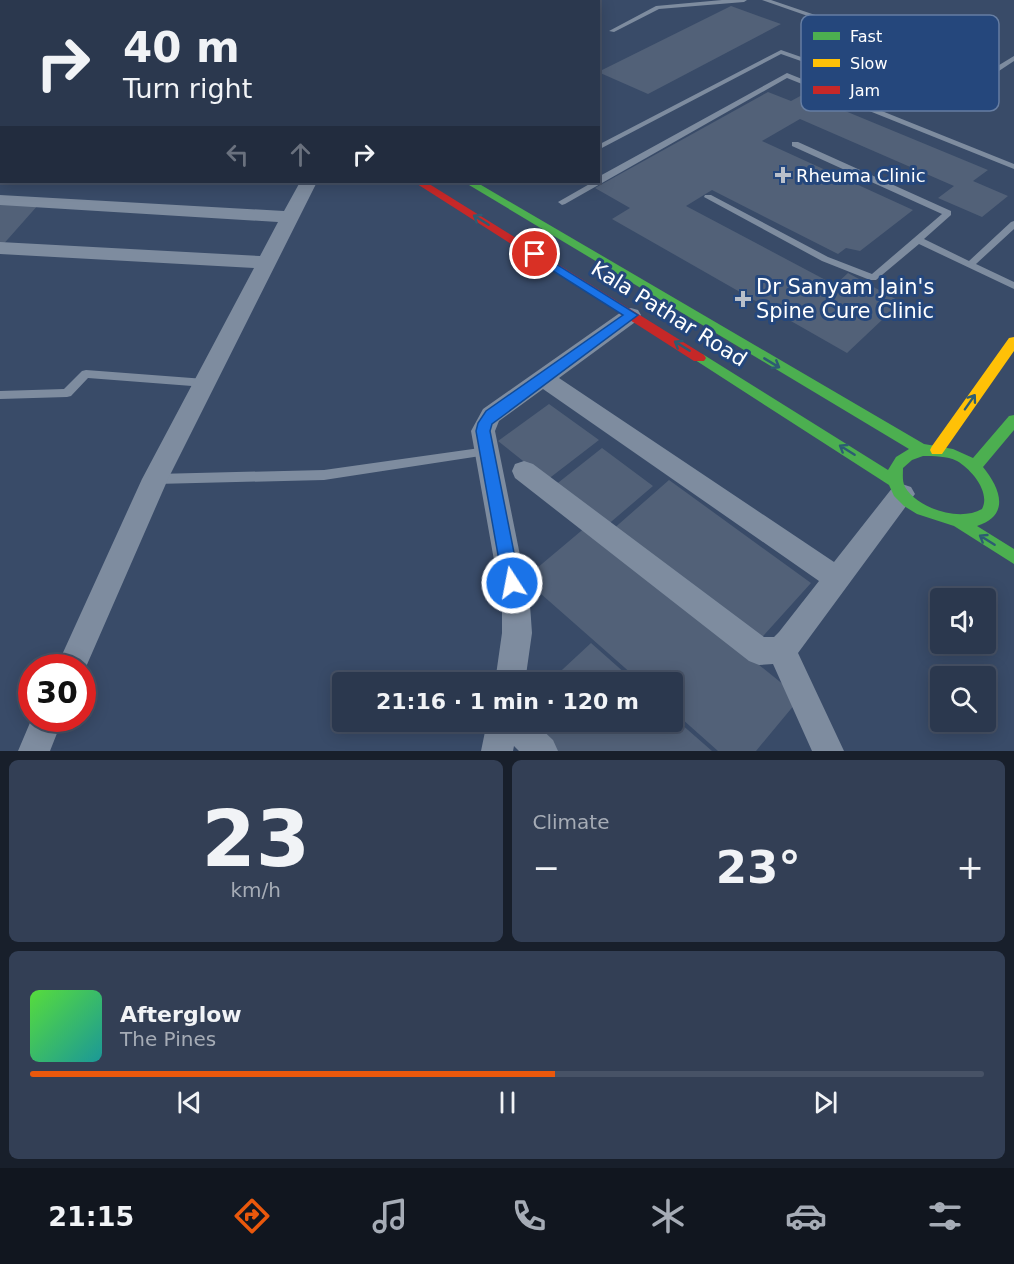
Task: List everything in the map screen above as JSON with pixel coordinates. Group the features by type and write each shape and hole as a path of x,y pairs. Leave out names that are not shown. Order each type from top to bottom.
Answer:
{"street":[{"path":"77,654 155,479 307,183"},
{"name":"Kala Pathar Road","path":"421,183 632,315 899,488"},
{"name":"Kala Pathar Road","path":"471,183 922,450"},
{"path":"0,200 290,217"},
{"path":"0,248 268,263"},
{"path":"511,672 517,633 516,605 483,431 485,423 491,415 632,315"},
{"path":"937,450 1014,341"},
{"path":"544,379 838,579"},
{"path":"975,466 1014,420"},
{"path":"960,523 984,517 993,500 985,477 975,466 937,450 909,453 900,460 896,470 899,488 927,515 960,523 1014,557"},
{"path":"524,471 759,651 781,650 838,579 899,488"},
{"path":"993,500 1007,508"},
{"path":"781,650 828,751"},
{"path":"34,751 42,732"},
{"path":"497,751 501,732"},
{"path":"523,732 543,751"}],"lane":[{"path":"612,31 658,8 744,0"},
{"path":"765,0 809,15"},
{"path":"600,147 781,52 801,59"},
{"path":"999,68 1014,58"},
{"path":"600,180 787,75 801,81"},
{"path":"876,111 1014,167"},
{"path":"708,197 825,259 873,278 948,213 795,144"},
{"path":"562,202 595,183"},
{"path":"970,265 1014,224"},
{"path":"918,240 1014,286"},
{"path":"0,395 67,393 86,374 205,383"},
{"path":"155,479 324,475 487,451"}],"building":[{"path":"731,6 781,24 648,94 600,71"},
{"path":"768,92 791,101 801,96 801,111 845,111 988,170 973,181 1008,196 982,217 938,198 954,186 800,119 762,141 913,210 860,251 846,248 838,254 712,190 686,206 835,285 848,273 901,302 847,353 612,219 630,208 595,188"},
{"path":"0,201 39,204 0,248"},
{"path":"549,404 599,440 547,480 498,441"},
{"path":"602,448 653,486 605,527 554,486"},
{"path":"669,480 811,583 755,645 611,531"},
{"path":"587,526 800,698 756,751 718,751 683,720 683,672 630,672 524,579"},
{"path":"591,643 624,672 560,672"},
{"path":"683,726 712,751 552,751 533,732 683,732"}],"traffic: fast":[{"path":"471,183 922,450"},
{"path":"699,358 896,482"},
{"path":"975,466 1014,420"},
{"path":"922,450 953,454 970,463 989,488 992,506 987,513 978,519 952,520 922,510 909,501 900,491 895,480 896,468 904,459 922,450"},
{"path":"960,523 1014,557"}],"traffic: slow":[{"path":"937,450 1014,341"}],"traffic: jam":[{"path":"421,183 699,358"}],"place":[{"name":"Rheuma Clinic","path":"783,175"},
{"name":"Dr Sanyam Jain's Spine Cure Clinic","path":"743,299"}],"route":[{"path":"512,583 483,431 485,423 491,415 632,315 535,254"}]}
